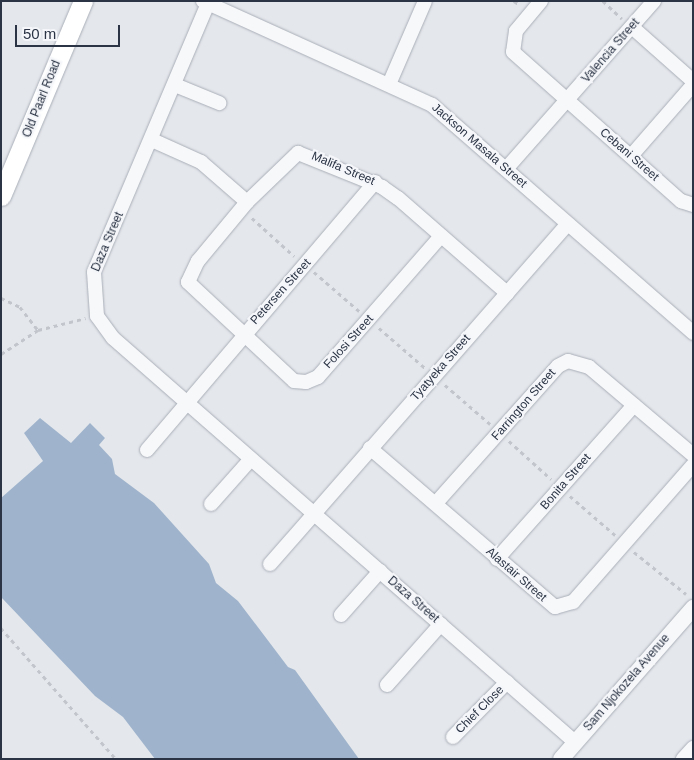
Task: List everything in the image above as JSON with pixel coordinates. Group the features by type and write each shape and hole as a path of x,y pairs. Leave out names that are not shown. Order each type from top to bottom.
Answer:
{"main road":[{"name":"Old Paarl Road","path":"1,196 83,1"}],"street":[{"path":"390,82 425,1"},
{"path":"541,1 516,31 513,52 567,101"},
{"name":"Valencia Street","path":"506,169 654,1"},
{"name":"Jackson Masala Street","path":"207,2 390,82 432,105 693,333"},
{"name":"Daza Street","path":"207,2 152,140 94,272 97,316 113,338 575,742"},
{"path":"632,27 693,80"},
{"path":"175,85 219,103"},
{"path":"630,156 693,85"},
{"name":"Cebani Street","path":"567,101 681,201 693,205"},
{"path":"152,140 201,162 244,205"},
{"name":"Malifa Street","path":"242,336 188,282 190,270 244,205 298,153 375,182 442,236 507,293"},
{"name":"Petersen Street","path":"147,450 185,401 306,265 375,182"},
{"name":"Tyatyeka Street","path":"270,564 568,224"},
{"name":"Folosi Street","path":"242,336 294,381 312,380 442,236"},
{"name":"Farrington Street","path":"436,503 558,366 582,362 693,455"},
{"name":"Bonita Street","path":"498,559 634,405"},
{"name":"Alastair Street","path":"370,448 436,503 547,602 565,607 693,465"},
{"path":"211,504 251,459"},
{"path":"341,615 380,571"},
{"name":"Sam Njokozela Avenue","path":"560,759 693,608"},
{"path":"387,685 441,624"},
{"name":"Chief Close","path":"453,738 507,682"},
{"path":"684,759 693,748"}],"path":[{"path":"603,1 632,27"},
{"path":"244,205 306,265"},
{"path":"1,298 20,307 38,330"},
{"path":"1,354 38,330 97,316"},
{"path":"1,628 116,759"}],"water":[{"path":"40,418 71,443 90,423 105,438 99,445 112,459 115,474 154,503 209,564 216,583 238,601 288,667 295,670 359,759 155,759 123,717 95,696 1,597 1,498 43,461 24,433"}]}
